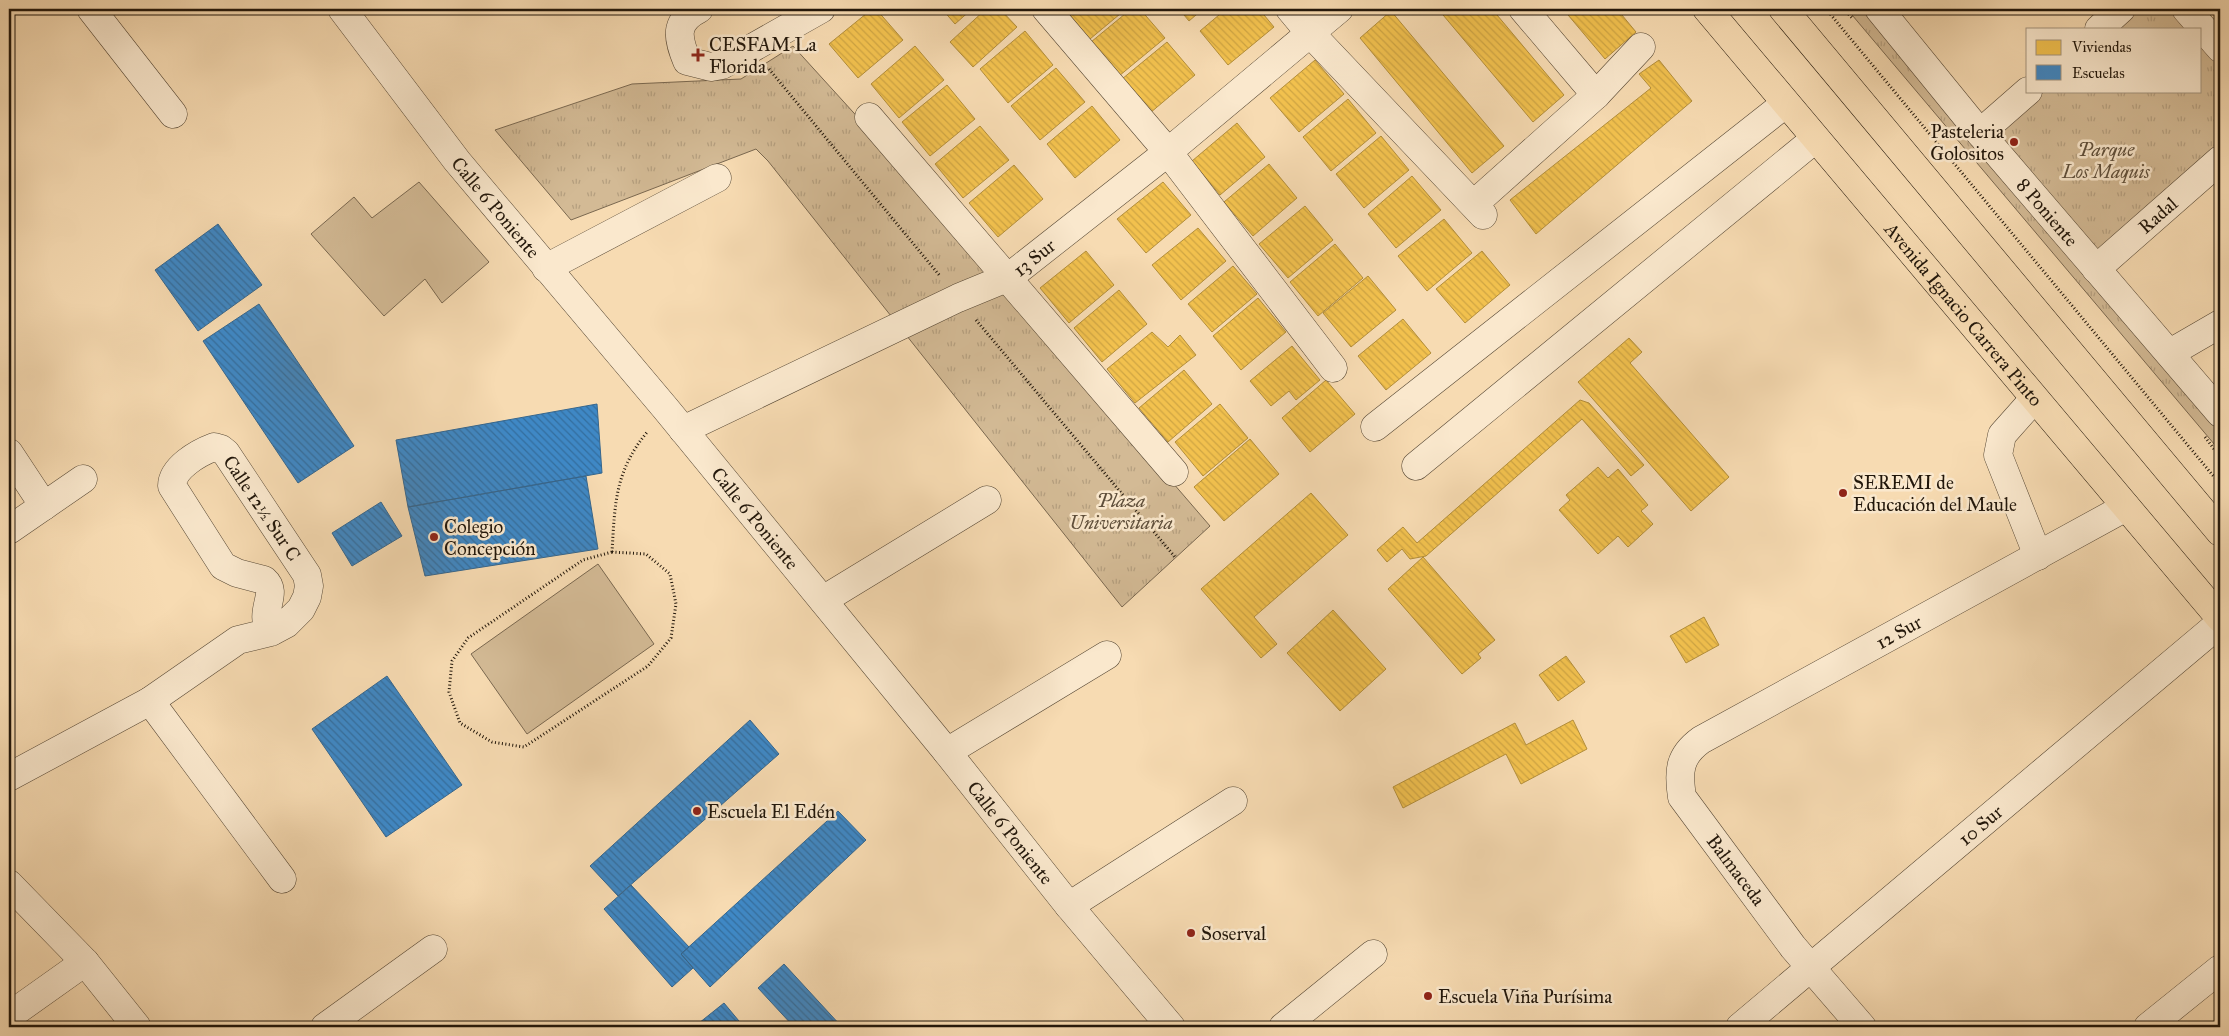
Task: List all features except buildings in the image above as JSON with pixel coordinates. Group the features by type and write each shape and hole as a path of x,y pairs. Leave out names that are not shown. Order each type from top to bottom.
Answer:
{"main road":[{"name":"Avenida Ignacio Carrera Pinto","path":"1707,9 1785,104 2220,618"},
{"path":"1782,9 2220,532"}],"street":[{"path":"92,9 173,114"},
{"name":"Calle 6 Poniente","path":"342,9 456,161 666,409 947,752 1069,906 1171,1027"},
{"path":"699,9 692,12 683,23 679,41 687,61 711,67 722,66 821,9"},
{"path":"1046,9 1168,152 1333,368"},
{"path":"1290,9 1310,33 1479,210 1596,95 1641,47"},
{"name":"13 Sur","path":"683,430 958,298 1008,277 1168,152 1339,9"},
{"path":"1523,9 1596,95"},
{"name":"8 Poniente","path":"1879,9 1980,133 2220,413"},
{"path":"2099,28 2121,9"},
{"path":"2186,9 2220,48"},
{"path":"1980,133 2027,92"},
{"path":"1375,427 1785,104"},
{"path":"869,117 1174,472"},
{"path":"1416,466 1815,139"},
{"name":"Radal","path":"2096,269 2220,160"},
{"path":"546,268 717,178"},
{"path":"2170,353 2220,324"},
{"path":"2034,399 2002,435 1998,455 2038,556"},
{"name":"Calle 12½ Sur C","path":"9,777 150,701 238,640 271,632 286,624 301,609 309,586 307,575 226,453 214,447 178,469 172,479 172,486 223,566 268,583 270,595 265,619 271,632"},
{"path":"9,453 44,506"},
{"path":"9,530 83,479"},
{"path":"823,600 988,500"},
{"name":"12 Sur","path":"1681,765 1689,749 1701,740 2126,508"},
{"name":"10 Sur","path":"1740,1027 2220,623"},
{"path":"947,752 1107,655"},
{"path":"150,701 282,879"},
{"name":"Balmaceda","path":"1681,765 1682,797 1811,969 1862,1027"},
{"path":"1069,906 1233,801"},
{"path":"9,884 85,962 137,1027"},
{"path":"325,1027 433,949"},
{"path":"1283,1027 1373,954"},
{"path":"9,1016 85,962"},
{"path":"2148,1027 2220,970"}],"path":[{"path":"1826,9 2220,484"},
{"path":"765,64 1175,557"},
{"path":"612,552 615,499 622,475 634,447 666,409"},
{"path":"612,552 646,554 670,574 676,604 671,638 648,666 524,747 492,742 460,723 449,692 452,661 468,638 583,560 612,552"}],"green space":[{"path":"1847,9 1865,9 1978,145 2220,426 2220,451"},
{"name":"Parque Los Maquis","path":"2138,9 2196,9 2220,35 2220,152 2098,258 1994,136 2044,92 2202,92 2202,28 2116,28"},
{"name":"Plaza Universitaria","path":"793,46 863,123 1210,526 1122,607 768,161 756,149 571,220 495,130 632,84 741,79"},
{"path":"419,182 489,262 442,303 425,279 384,316 311,234 354,197 372,218"},
{"path":"598,564 654,644 527,734 471,654"}],"place":[{"name":"CESFAM La Florida","path":"698,55"},
{"name":"Pasteleria Golositos","path":"2014,142"},
{"name":"SEREMI de Educación del Maule","path":"1843,493"},
{"name":"Colegio Concepción","path":"434,537"},
{"name":"Escuela El Edén","path":"697,811"},
{"name":"Soserval","path":"1191,933"},
{"name":"Escuela Viña Purísima","path":"1428,996"}]}
